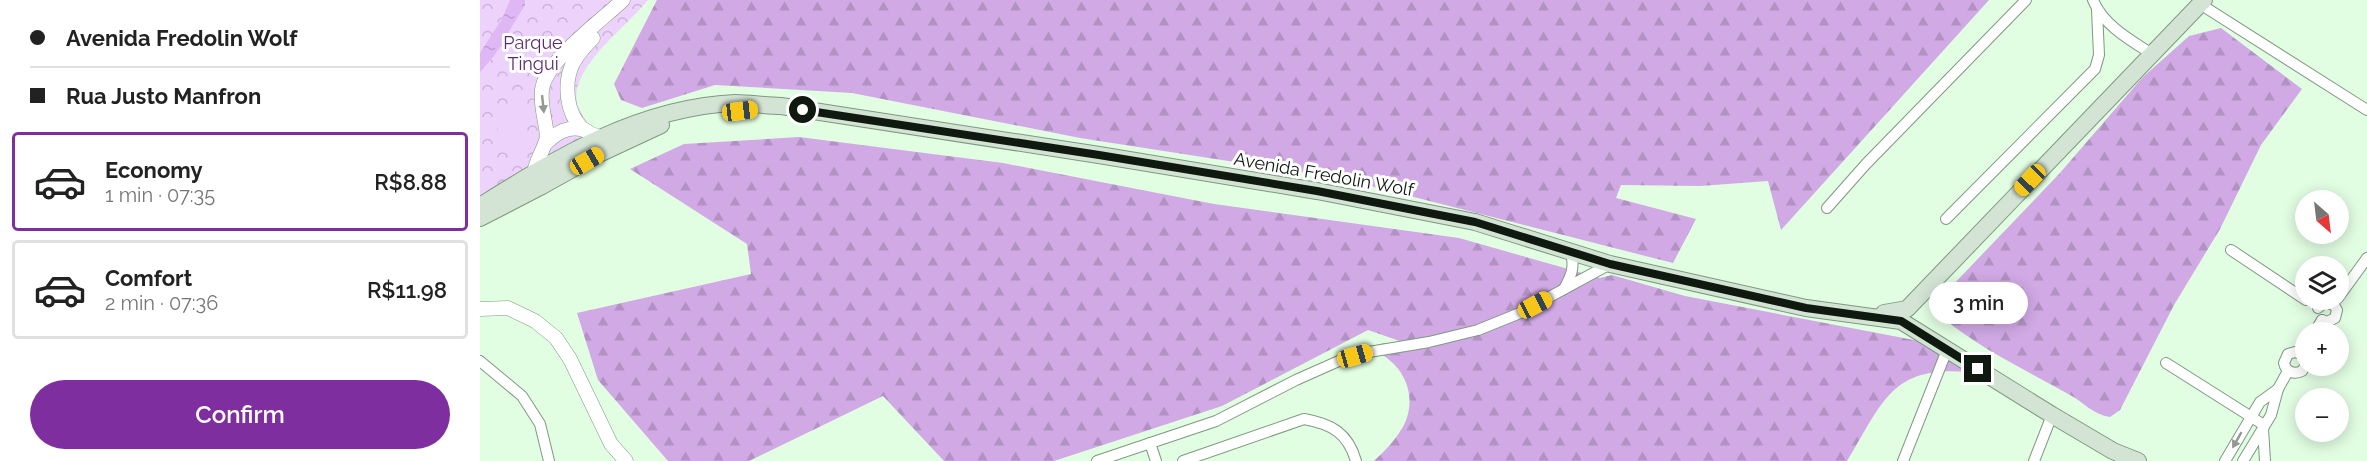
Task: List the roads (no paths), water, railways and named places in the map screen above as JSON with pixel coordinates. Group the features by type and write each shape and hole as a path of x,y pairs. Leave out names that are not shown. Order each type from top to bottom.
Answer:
{"main road":[{"path":"2138,461 2113,451 1947,350 1908,316 1950,264 2202,2"},
{"name":"Avenida Fredolin Wolf","path":"480,206 538,180 595,140 657,122 774,106 1099,155 1317,191 1475,222 1610,264 1806,308 1860,315 1908,316"},
{"name":"Avenida Fredolin Wolf","path":"480,218 518,190"}],"street":[{"path":"595,140 578,123 569,106 567,86 572,65 624,0"},
{"path":"538,180 537,159 545,144 547,128 542,88 548,73 559,58 624,0"},
{"path":"1827,208 1866,164 2026,0"},
{"path":"2202,2 2367,110"},
{"path":"2095,5 2112,27 2152,54"},
{"path":"1946,219 2095,69 2099,55 2095,5"},
{"path":"545,144 565,130 572,128 595,140"},
{"path":"2231,250 2295,293"},
{"path":"1564,290 1574,264 1571,253"},
{"path":"2349,284 2367,258"},
{"path":"1097,461 1216,421 1341,360 1478,330 1521,313 1610,264"},
{"path":"480,309 508,308 535,321 556,338 570,359 611,444 626,461"},
{"path":"2318,310 2318,315 2327,322 2335,318 2337,310"},
{"path":"1903,461 1947,350"},
{"path":"2288,371 2284,363 2286,356 2295,352"},
{"path":"480,361 522,396 540,424 549,461"},
{"path":"2166,363 2264,427"},
{"path":"2288,371 2295,372"},
{"path":"2242,461 2264,427 2275,405 2278,389 2288,371"},
{"path":"480,372 500,378"},
{"path":"2224,461 2265,397 2278,389"},
{"path":"2034,461 2052,415"},
{"path":"1183,461 1304,419 1321,422 1339,432 1352,446 1356,461"},
{"path":"2264,427 2265,461"},
{"path":"1150,443 1156,461"}],"water":[{"path":"510,0 525,0 525,5 494,56 480,72 480,53 502,19"}],"park label":[{"name":"Parque Tingui","path":"533,52"}]}
